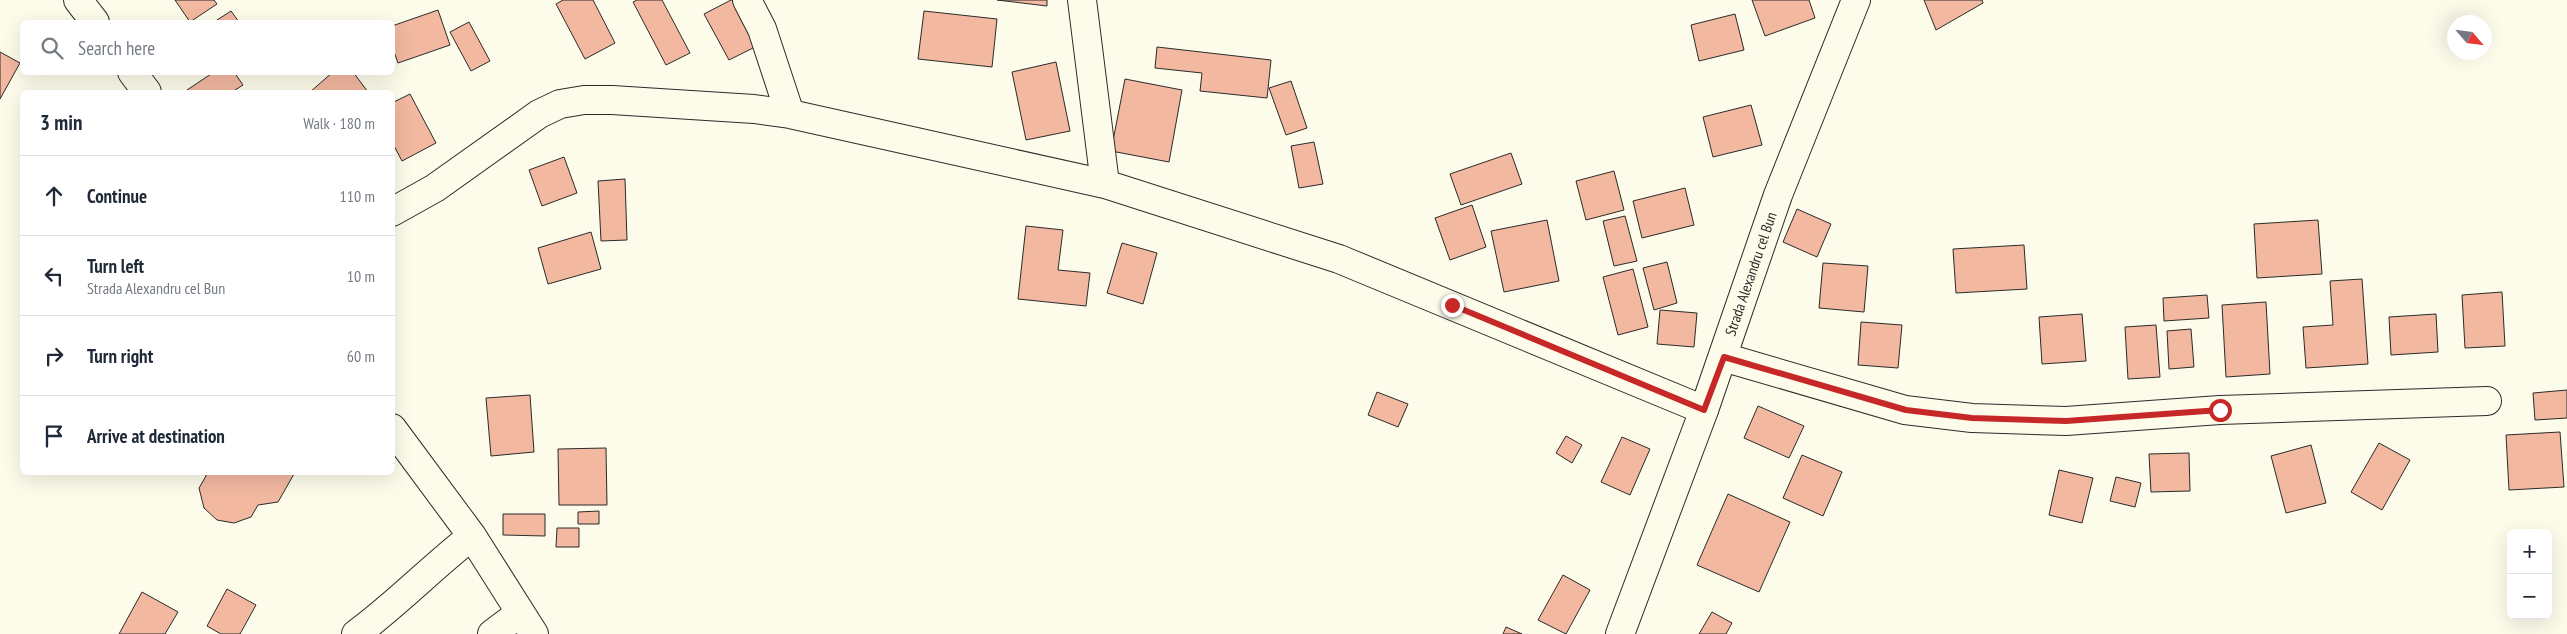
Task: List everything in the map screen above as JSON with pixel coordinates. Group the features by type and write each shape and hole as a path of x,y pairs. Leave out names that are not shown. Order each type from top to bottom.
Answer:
{"street":[{"path":"78,0 93,20"},
{"path":"747,0 762,29 790,114"},
{"path":"1082,0 1105,184"},
{"name":"Strada Alexandru cel Bun","path":"1620,634 1724,357 1778,195 1856,0"},
{"path":"134,75 146,90"},
{"path":"395,210 435,188 532,118 560,104 584,100 612,100 754,109 790,114 1105,184 1339,258 1704,410"},
{"path":"1724,357 1906,410 1972,418 2066,421 2220,410 2487,401"},
{"path":"395,432 472,536 527,623 492,634"},
{"path":"356,634 396,604 438,563 472,536"}],"building":[{"path":"175,0 214,0 217,4 193,20 189,20"},
{"path":"563,0 593,0 615,43 585,59 556,4"},
{"path":"637,0 662,0 690,53 666,65 633,2"},
{"path":"731,0 741,0 763,43 729,60 704,14"},
{"path":"997,0 1047,0 1047,6"},
{"path":"1752,0 1809,0 1815,18 1765,36"},
{"path":"1924,0 1982,0 1983,3 1936,30"},
{"path":"438,10 450,45 398,63 395,54 395,25"},
{"path":"231,11 238,20 217,20"},
{"path":"924,11 997,19 992,67 918,59"},
{"path":"1735,14 1744,50 1699,61 1691,25"},
{"path":"469,22 490,61 471,71 450,32"},
{"path":"1157,47 1271,60 1267,98 1200,91 1202,73 1155,68"},
{"path":"0,52 20,63 0,99"},
{"path":"1056,62 1070,131 1026,140 1012,72"},
{"path":"210,75 236,75 243,85 235,90 187,90"},
{"path":"330,75 355,75 366,90 312,90"},
{"path":"1125,79 1182,90 1169,162 1111,151"},
{"path":"1291,81 1307,128 1286,135 1269,88"},
{"path":"410,94 436,143 402,161 395,148 395,102"},
{"path":"1751,105 1762,145 1713,157 1703,117"},
{"path":"1314,142 1323,184 1299,188 1291,146"},
{"path":"1511,153 1522,184 1461,205 1450,174"},
{"path":"564,157 577,193 542,206 529,170"},
{"path":"1614,171 1624,210 1586,220 1576,181"},
{"path":"625,179 627,240 601,241 598,181"},
{"path":"1685,188 1694,225 1642,238 1633,201"},
{"path":"1472,205 1486,247 1450,260 1435,218"},
{"path":"1797,209 1831,224 1817,257 1783,242"},
{"path":"1625,216 1637,261 1614,266 1603,221"},
{"path":"1547,220 1559,281 1504,292 1491,231"},
{"path":"2318,220 2322,274 2257,278 2254,224"},
{"path":"1026,226 1063,230 1058,270 1090,273 1086,306 1018,299"},
{"path":"591,232 601,269 548,284 538,248"},
{"path":"1122,243 1157,253 1143,304 1107,293"},
{"path":"2024,245 2027,289 1956,293 1953,249"},
{"path":"1667,262 1677,303 1654,310 1643,268"},
{"path":"1823,263 1868,266 1864,312 1819,308"},
{"path":"1633,269 1648,327 1618,335 1603,277"},
{"path":"2362,279 2368,364 2306,368 2303,327 2333,325 2330,281"},
{"path":"2502,292 2505,346 2465,348 2462,295"},
{"path":"2207,295 2209,318 2164,321 2163,298"},
{"path":"2266,302 2270,374 2226,377 2222,305"},
{"path":"1660,310 1697,313 1694,347 1657,344"},
{"path":"2082,314 2086,361 2042,364 2039,317"},
{"path":"2436,314 2438,352 2391,355 2389,317"},
{"path":"1861,322 1902,325 1898,368 1858,365"},
{"path":"2156,325 2160,377 2128,379 2125,327"},
{"path":"2191,329 2194,367 2169,369 2167,331"},
{"path":"2567,390 2567,418 2535,420 2533,393"},
{"path":"1377,392 1408,404 1398,427 1368,415"},
{"path":"530,395 534,452 491,456 486,398"},
{"path":"1758,406 1804,426 1789,458 1744,438"},
{"path":"2560,432 2564,487 2509,490 2506,435"},
{"path":"1566,436 1582,445 1572,463 1556,453"},
{"path":"1622,437 1650,449 1630,495 1601,482"},
{"path":"2379,443 2410,460 2382,510 2351,492"},
{"path":"2311,445 2326,503 2286,513 2271,456"},
{"path":"606,448 607,505 559,505 558,449"},
{"path":"2189,453 2190,491 2151,492 2149,454"},
{"path":"1802,455 1842,472 1823,516 1783,498"},
{"path":"2059,470 2093,478 2082,523 2049,515"},
{"path":"293,475 278,502 258,505 251,517 234,523 217,520 204,508 199,488 206,476"},
{"path":"2116,477 2141,483 2135,507 2110,501"},
{"path":"1728,494 1790,522 1759,592 1697,565"},
{"path":"599,511 599,524 578,524 578,512"},
{"path":"503,514 545,514 545,536 503,535"},
{"path":"557,528 579,528 579,547 556,547"},
{"path":"1563,575 1590,590 1566,634 1538,620"},
{"path":"227,589 256,605 240,634 221,634 207,626"},
{"path":"142,592 178,612 165,634 119,634"},
{"path":"1712,612 1732,623 1726,634 1699,634"},
{"path":"1506,627 1522,634 1503,634"}],"route":[{"path":"1452,305 1704,410 1724,357 1821,387 1906,410 1972,418 2066,421 2220,410"}]}
